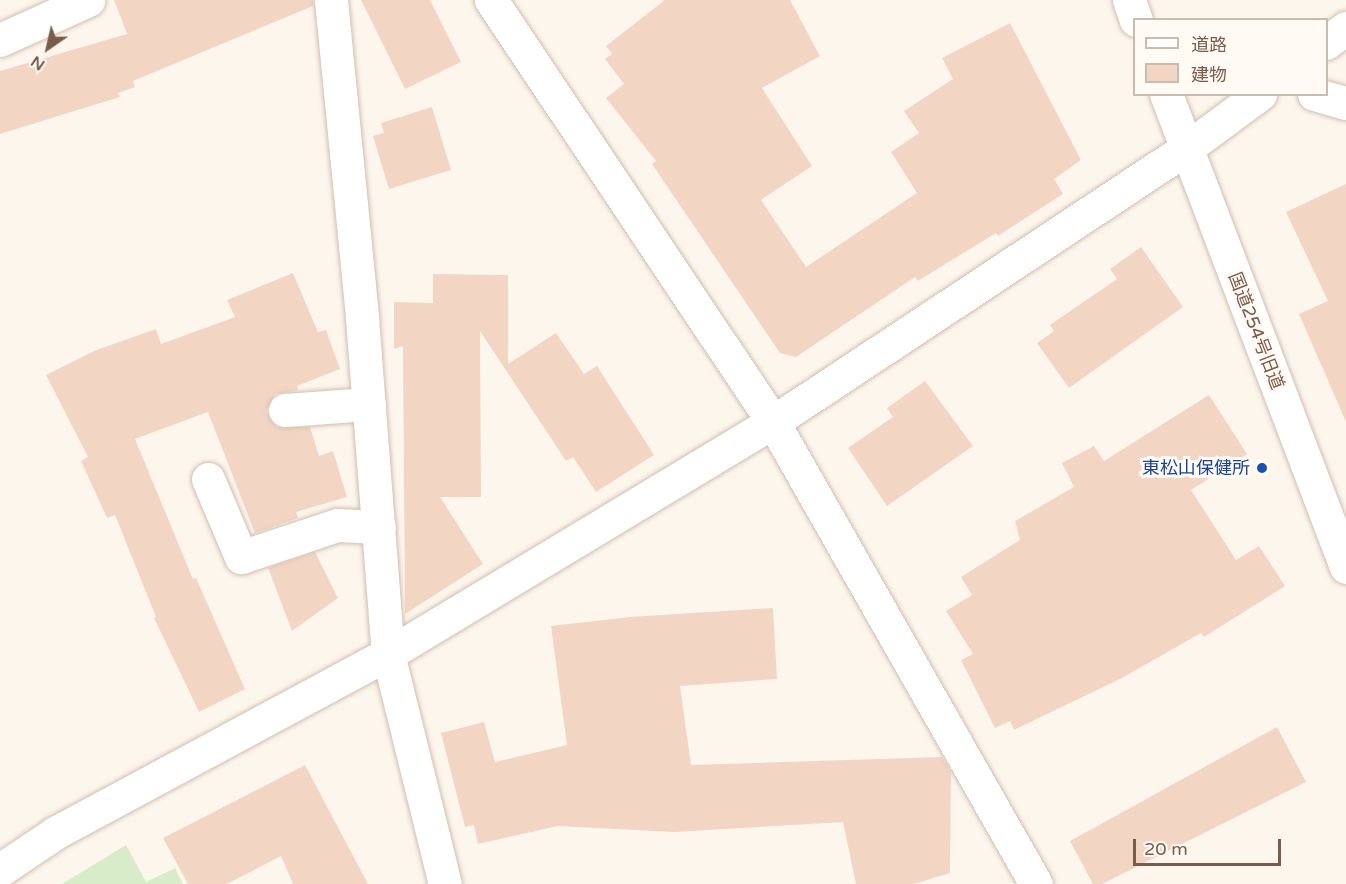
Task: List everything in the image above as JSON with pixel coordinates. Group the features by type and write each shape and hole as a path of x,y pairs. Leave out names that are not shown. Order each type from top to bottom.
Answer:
{"street":[{"path":"0,40 88,0"},
{"path":"331,0 369,404 388,654 446,884"},
{"path":"491,0 773,422 1036,884"},
{"path":"1129,0 1135,18"},
{"path":"1328,42 1346,28"},
{"name":"国道254号旧道","path":"1167,96 1346,567"},
{"path":"0,870 55,833 388,654 773,422 1187,148 1257,96"},
{"path":"1321,96 1346,103"},
{"path":"285,410 369,404"},
{"path":"208,479 241,557 337,525 379,527"}],"green space":[{"path":"126,845 146,882 175,868 183,884 62,884"}],"building":[{"path":"114,0 313,0 313,6 133,81 135,87 118,93 120,97 0,134 0,71 127,34"},
{"path":"361,0 430,0 461,62 405,89"},
{"path":"665,0 790,0 820,56 762,88 812,166 761,200 806,267 917,193 891,152 919,133 904,111 953,79 942,58 1010,23 1081,160 1054,179 1063,194 998,236 996,233 918,281 915,277 796,357 780,353 652,164 656,161 606,98 624,84 605,59 612,54 606,46"},
{"path":"432,107 451,170 389,189 373,136 384,133 381,123"},
{"path":"1346,184 1346,422 1299,314 1328,301 1286,212"},
{"path":"1141,247 1183,307 1069,388 1037,343 1054,331 1050,325 1117,279 1110,269"},
{"path":"293,273 318,332 326,330 340,369 297,386 298,390 275,394 266,412 277,427 310,427 319,456 333,451 347,497 296,512 298,518 255,533 208,412 135,439 193,579 196,578 245,689 199,712 154,618 156,617 115,515 107,518 81,461 88,457 46,375 94,351 156,329 161,344 235,317 227,300"},
{"path":"433,274 508,275 508,364 556,333 584,374 597,366 654,455 596,492 573,457 566,461 480,331 481,497 440,497 483,564 405,614 403,346 394,349 394,302 433,303"},
{"path":"925,381 973,446 887,506 848,448 893,417 887,408"},
{"path":"1209,395 1247,454 1191,490 1236,560 1259,546 1285,586 1204,637 1201,633 1122,678 1014,730 1010,721 995,728 961,660 973,654 946,611 972,595 961,577 1020,540 1015,521 1074,487 1062,463 1094,446 1104,461"},
{"path":"315,552 338,598 292,631 268,568"},
{"path":"773,608 777,679 680,686 691,765 942,757 951,772 950,873 914,884 856,884 843,822 674,832 558,826 478,844 474,825 465,827 441,733 484,722 495,762 567,745 551,626 630,617"},
{"path":"1277,727 1306,782 1102,884 1093,884 1070,841"},
{"path":"305,765 368,884 293,884 281,856 227,884 188,884 163,838"}],"place":[{"name":"東松山保健所","path":"1262,468"}]}
